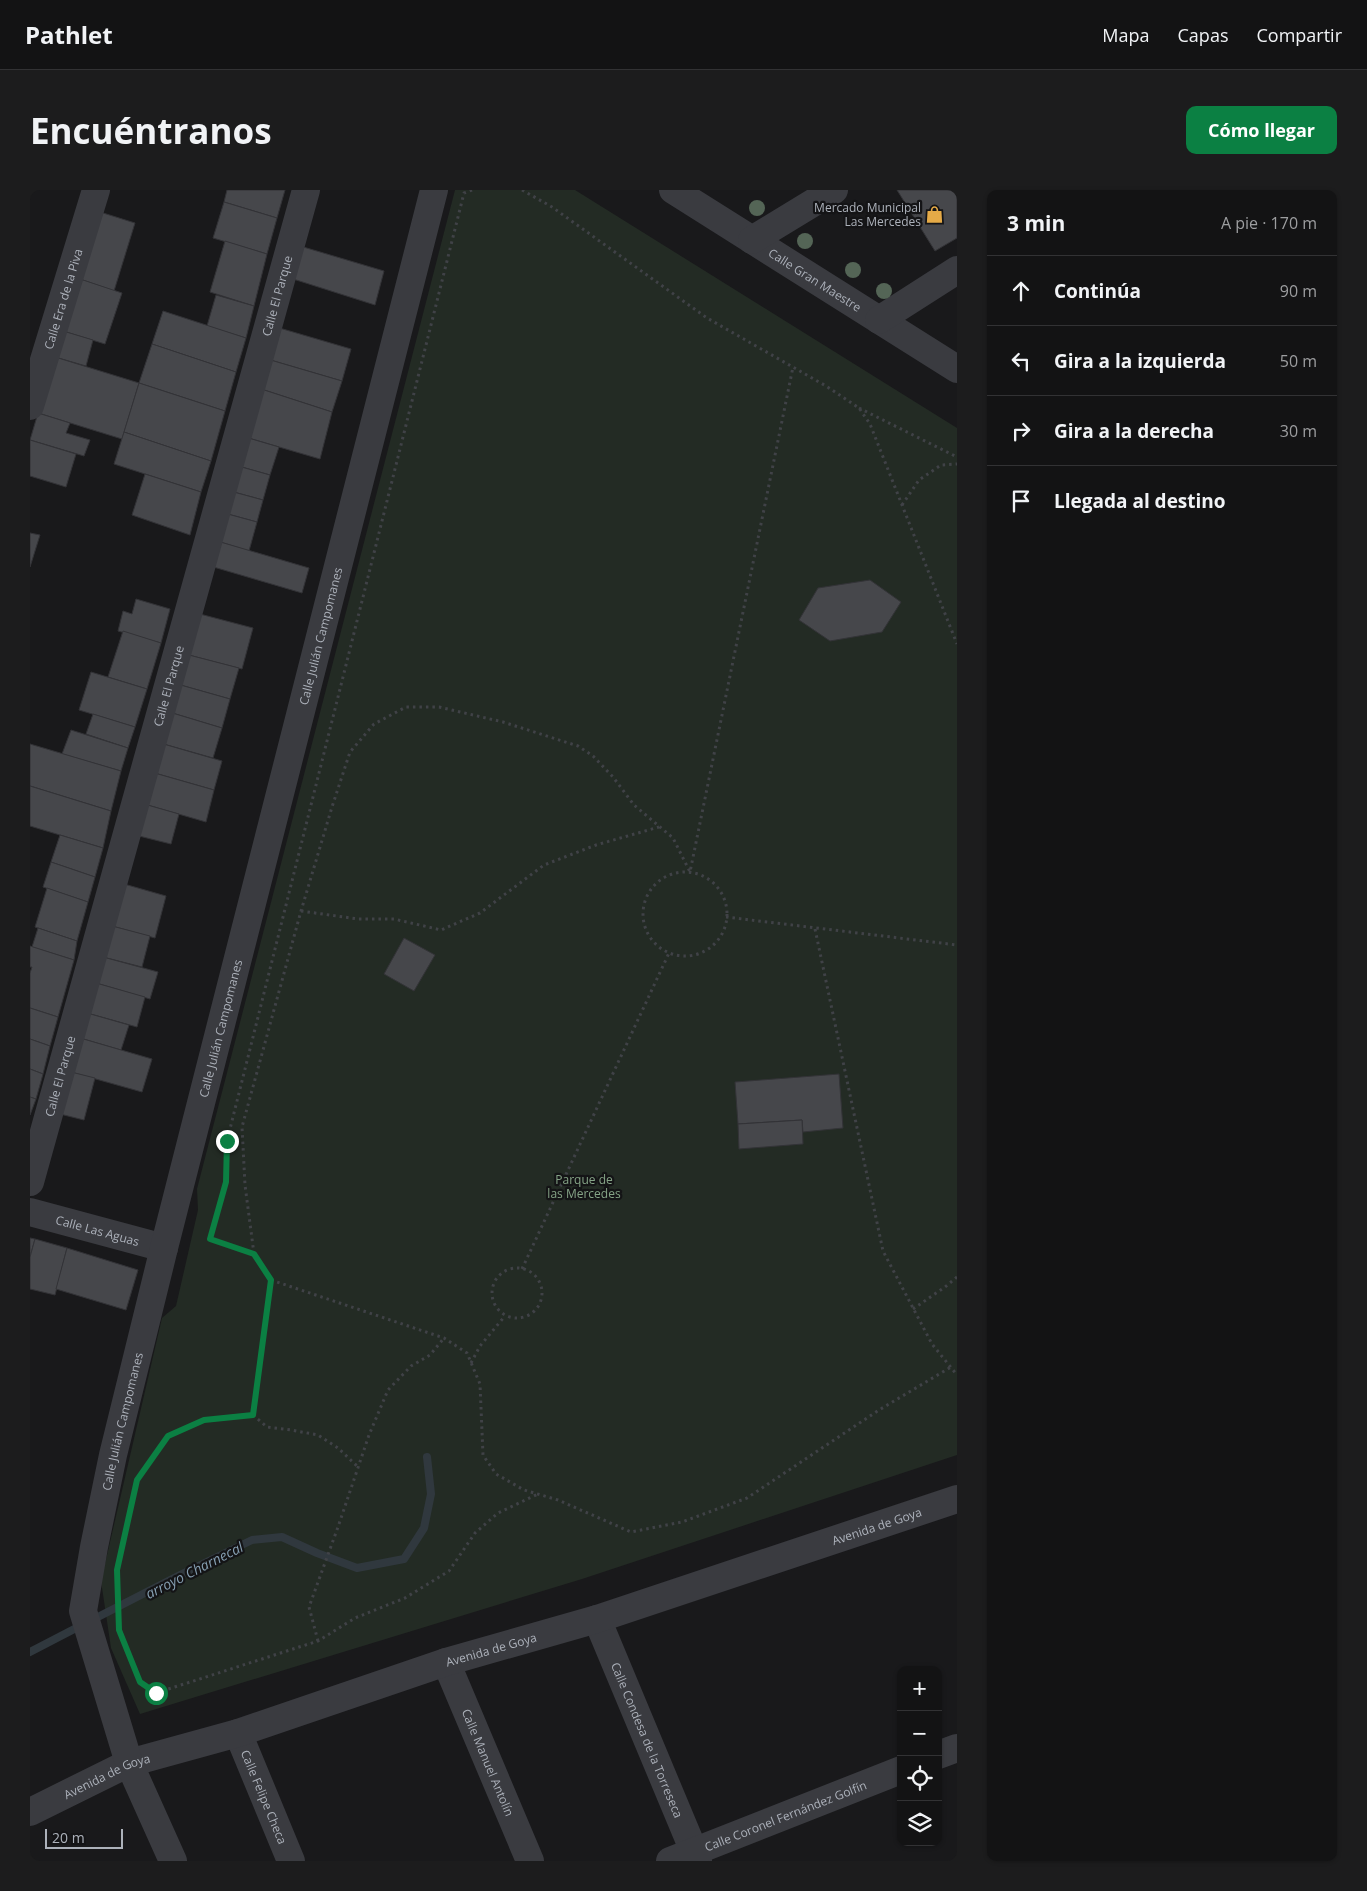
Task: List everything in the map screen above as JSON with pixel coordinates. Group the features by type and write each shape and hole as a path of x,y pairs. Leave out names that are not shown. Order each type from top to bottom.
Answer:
{"street":[{"name":"Calle Era de la Piva","path":"30,406 96,190"},
{"name":"Calle El Parque","path":"30,1182 306,190"},
{"name":"Calle Julián Campomanes","path":"173,1861 129,1764 83,1611 113,1455 164,1248 434,190"},
{"name":"Calle Gran Maestre","path":"673,190 957,369"},
{"path":"752,240 834,190"},
{"path":"879,320 957,270"},
{"name":"Calle Las Aguas","path":"30,1212 164,1248"},
{"name":"Avenida de Goya","path":"30,1812 129,1764 238,1733 446,1662 597,1619 957,1499"},
{"name":"Calle Condesa de la Torreseca","path":"597,1619 688,1858"},
{"name":"Calle Manuel Antolín","path":"446,1662 530,1861"},
{"name":"Calle Felipe Checa","path":"238,1733 291,1861"},
{"path":"942,1754 957,1748"},
{"name":"Calle Coronel Fernández Golfín","path":"688,1858 897,1772"}],"path":[{"path":"254,1254 210,1239 226,1182 227,1141 464,193 472,190"},
{"path":"522,190 552,207 707,318 793,367 859,408 957,457"},
{"path":"690,872 793,367"},
{"path":"859,408 870,424 957,644"},
{"path":"902,506 919,480 941,465 957,464"},
{"path":"690,872 673,838 634,805 613,777 593,756 578,746 503,722 439,707 406,707 374,724 350,752 301,911 242,1127 245,1185 254,1254 271,1280 444,1338 467,1353 480,1384 483,1456 496,1474 524,1490 588,1512 631,1532 682,1522 747,1498 879,1410 951,1367"},
{"path":"301,911 358,919 394,918 441,930 480,913 544,865 596,845 659,827"},
{"path":"690,872 704,876 715,885 724,898 726,917 726,924 721,936 712,946 701,953 688,956 669,953 652,941 646,930 643,916 645,901 652,889 662,879 676,873 690,872"},
{"path":"726,917 957,945"},
{"path":"815,928 883,1251 932,1344 957,1375"},
{"path":"522,1269 669,953"},
{"path":"514,1268 530,1272 540,1284 542,1292 541,1301 537,1309 530,1315 522,1318 505,1316 498,1311 494,1304 492,1288 500,1274 514,1268"},
{"path":"913,1309 957,1277"},
{"path":"253,1415 271,1280"},
{"path":"471,1363 480,1346 505,1316"},
{"path":"318,1641 309,1607 369,1435 388,1390 411,1366 430,1355 444,1338"},
{"path":"135,1488 137,1480 168,1436 204,1420 253,1415 267,1427 318,1435 338,1448 358,1467"},
{"path":"117,1580 119,1630 140,1682 156,1693 318,1641 354,1618 405,1598 450,1571 475,1533 498,1512 538,1494"}],"green space":[{"name":"Parque de las Mercedes","path":"455,190 575,190 957,428 957,1455 582,1579 140,1714 111,1648 101,1581 162,1318 176,1306 198,1210 197,1189"}],"building":[{"path":"227,190 285,190 277,218 224,202"},
{"name":"Mercado Municipal Las Mercedes","path":"897,190 957,190 957,238 935,251"},
{"path":"224,202 277,218 267,254 213,238"},
{"path":"100,212 135,223 114,291 80,279"},
{"path":"225,241 267,254 254,306 210,292"},
{"path":"300,246 384,271 375,305 290,278"},
{"path":"80,279 122,293 105,344 63,331"},
{"path":"216,295 254,306 246,338 207,326"},
{"path":"163,311 246,338 236,372 152,344"},
{"path":"276,327 351,349 342,381 267,359"},
{"path":"63,331 93,340 86,366 55,357"},
{"path":"152,344 236,372 225,411 139,383"},
{"path":"55,357 139,383 122,439 38,413"},
{"path":"267,359 342,381 332,412 258,388"},
{"path":"139,383 225,411 211,461 124,432"},
{"path":"258,388 332,412 320,459 245,437"},
{"path":"38,413 70,423 66,433 90,440 84,456 30,440"},
{"path":"124,432 211,461 201,492 114,464"},
{"path":"245,437 279,447 270,475 238,466"},
{"path":"30,440 76,454 66,487 30,476"},
{"path":"238,466 270,475 263,500 230,491"},
{"path":"145,474 201,492 190,535 132,515"},
{"path":"230,491 263,500 257,522 224,513"},
{"path":"224,513 257,522 249,551 217,541"},
{"path":"30,533 40,535 30,567"},
{"path":"217,541 309,568 302,593 210,566"},
{"path":"870,580 901,602 882,632 830,641 799,620 818,588"},
{"path":"136,599 170,609 161,643 118,631 123,611 132,614"},
{"path":"196,613 253,628 242,669 185,654"},
{"path":"123,631 161,643 147,689 108,677"},
{"path":"185,654 239,668 230,699 177,684"},
{"path":"91,672 147,689 135,727 79,710"},
{"path":"177,684 230,699 222,728 169,712"},
{"path":"169,712 222,728 213,758 160,743"},
{"path":"93,714 135,727 128,748 86,734"},
{"path":"71,730 128,748 121,771 62,754"},
{"path":"160,743 222,761 214,790 151,772"},
{"path":"30,744 121,771 111,811 30,786"},
{"path":"151,772 214,790 206,822 144,804"},
{"path":"30,786 111,811 103,848 30,826"},
{"path":"144,804 179,814 171,844 135,835"},
{"path":"60,835 103,848 95,877 51,862"},
{"path":"51,862 95,877 88,902 43,887"},
{"path":"124,884 166,896 155,938 112,926"},
{"path":"47,888 88,902 77,941 35,927"},
{"path":"112,926 150,936 142,967 103,957"},
{"path":"38,928 77,941 74,960 32,947"},
{"path":"404,938 435,955 414,991 384,974"},
{"path":"30,946 74,960 58,1017 30,1008 30,973 32,967 30,967"},
{"path":"103,957 158,972 150,999 96,983"},
{"path":"96,983 145,997 137,1027 87,1013"},
{"path":"30,1008 58,1017 50,1046 30,1039"},
{"path":"87,1013 129,1025 121,1050 80,1038"},
{"path":"80,1038 152,1059 142,1092 71,1072"},
{"path":"30,1039 50,1046 43,1074 30,1069"},
{"path":"30,1069 43,1074 36,1099 30,1097"},
{"path":"71,1072 95,1078 84,1120 60,1114"},
{"path":"839,1074 843,1128 803,1132 802,1120 738,1124 735,1082"},
{"path":"30,1097 36,1099 30,1115"},
{"path":"802,1120 803,1144 739,1149 738,1124"},
{"path":"30,1238 35,1239 30,1257"},
{"path":"35,1239 67,1248 55,1295 30,1289 30,1257"},
{"path":"67,1248 138,1270 126,1310 56,1289"}],"waterway":[{"name":"arroyo Charnecal","path":"92,1620 252,1540 282,1537 357,1568 404,1559 424,1528 431,1494 427,1457"},
{"name":"arroyo Charnecal","path":"30,1652 82,1625"}],"place":[{"name":"Mercado Municipal Las Mercedes","path":"935,214"}],"route":[{"path":"156,1693 140,1682 119,1630 117,1570 137,1480 168,1436 204,1420 253,1415 271,1280 254,1254 210,1239 226,1182 227,1141"}]}
